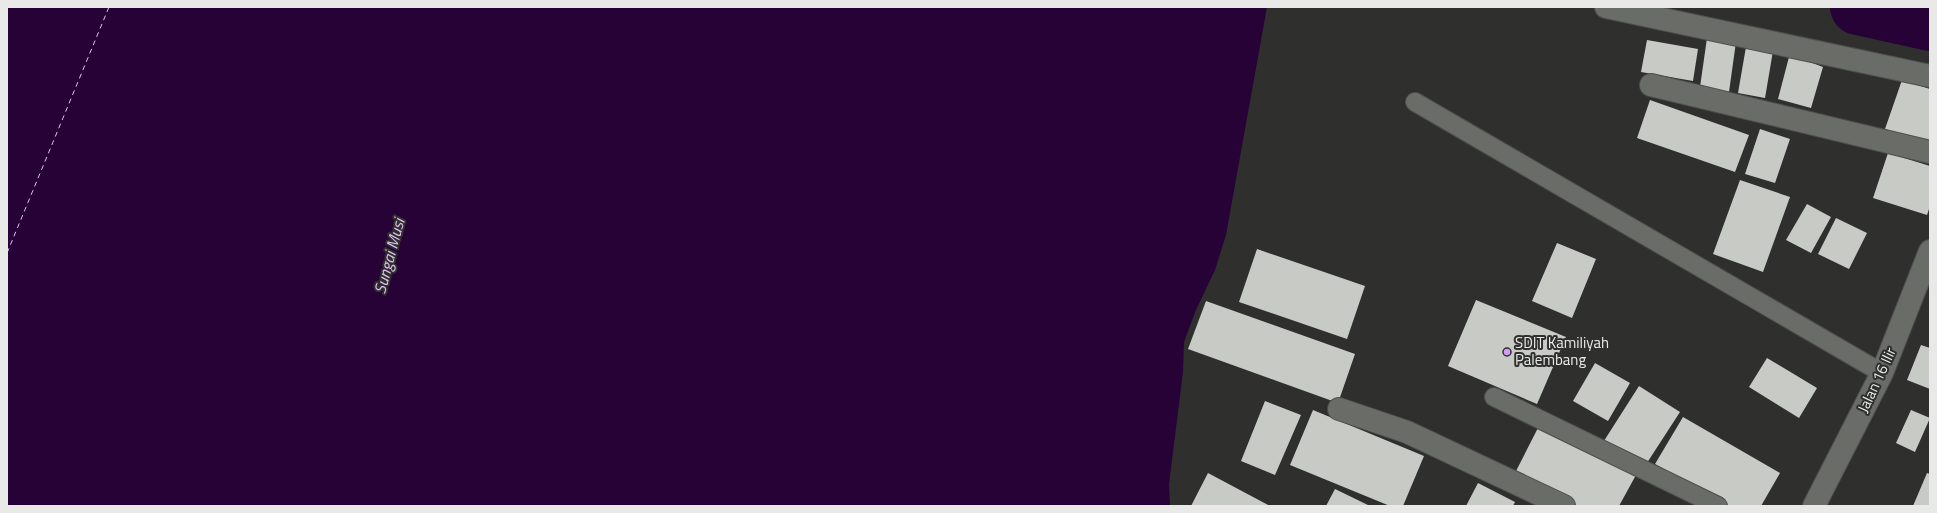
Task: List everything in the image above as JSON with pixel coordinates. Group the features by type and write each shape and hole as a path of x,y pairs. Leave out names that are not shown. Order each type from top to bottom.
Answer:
{"street":[{"path":"1606,7 1930,76"},
{"path":"1651,85 1930,152"},
{"name":"Jalan 16 Ilir","path":"1814,506 1882,374 1930,251"},
{"path":"1339,409 1407,432 1564,506"}],"lane":[{"path":"1415,102 1882,374"},
{"path":"1494,397 1718,506"}],"water":[{"name":"Sungai Musi","path":"7,7 1267,7 1226,235 1215,270 1196,310 1184,342 1183,372 1169,484 1170,506 7,506"}],"building":[{"path":"1707,38 1736,42 1729,92 1700,87"},
{"path":"1647,40 1698,49 1693,81 1641,72"},
{"path":"1747,41 1774,45 1765,98 1738,93"},
{"path":"1789,57 1802,59 1823,67 1811,108 1778,99"},
{"path":"1902,80 1930,89 1930,145 1885,129"},
{"path":"1650,100 1749,135 1735,172 1637,138"},
{"path":"1760,129 1790,139 1775,183 1745,174"},
{"path":"1888,153 1930,166 1930,206 1927,215 1873,198"},
{"path":"1740,180 1790,197 1763,272 1713,254"},
{"path":"1807,204 1831,217 1811,253 1786,240"},
{"path":"1836,218 1867,233 1849,269 1818,254"},
{"path":"1557,243 1596,259 1572,318 1532,301"},
{"path":"1257,249 1365,286 1347,339 1239,302"},
{"name":"SDIT Kamiliyah Palembang","path":"1476,300 1566,337 1537,404 1448,366"},
{"path":"1206,301 1355,354 1338,403 1188,349"},
{"path":"1921,345 1930,348 1930,389 1907,380"},
{"path":"1767,358 1817,388 1799,418 1749,387"},
{"path":"1595,363 1630,383 1608,421 1573,401"},
{"path":"1639,386 1680,412 1643,469 1602,444"},
{"path":"1265,401 1301,415 1275,475 1241,461"},
{"path":"1313,410 1424,456 1403,506 1390,506 1290,465"},
{"path":"1911,410 1930,418 1915,452 1896,443"},
{"path":"1683,417 1780,473 1761,506 1728,506 1655,464"},
{"path":"1540,424 1636,475 1619,506 1578,506 1515,473"},
{"path":"1208,473 1270,506 1191,506"},
{"path":"1927,473 1930,474 1930,506 1913,506"},
{"path":"1478,483 1515,502 1513,506 1466,506"},
{"path":"1335,489 1370,506 1326,506"}],"waterway":[{"path":"1858,7 1930,23"}],"ferry route":[{"path":"7,253 109,7"}],"place":[{"name":"SDIT Kamiliyah Palembang","path":"1507,352"}]}
